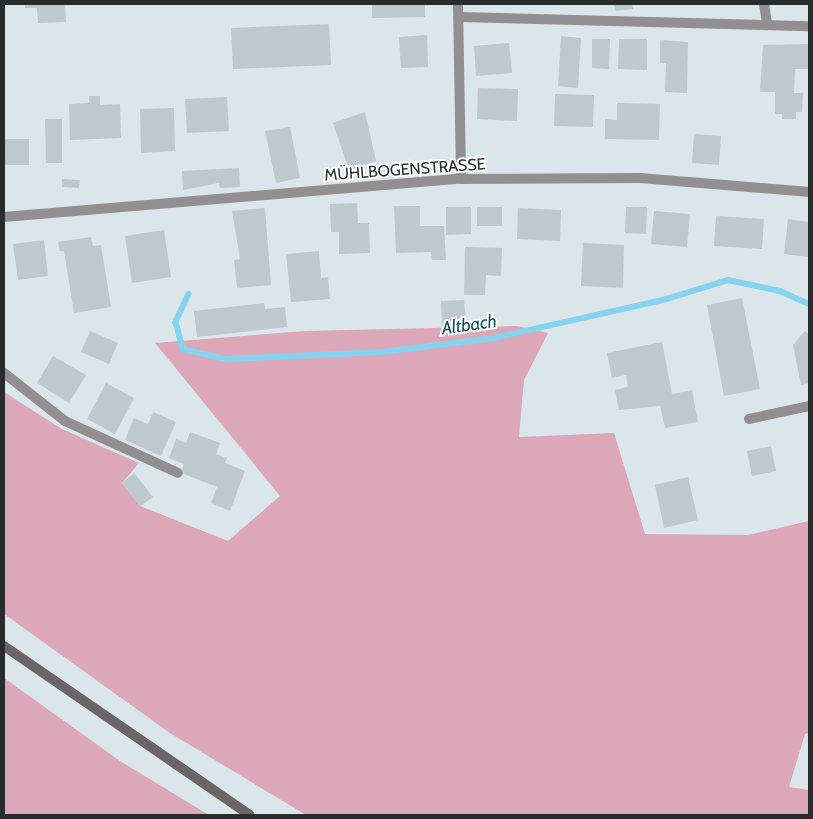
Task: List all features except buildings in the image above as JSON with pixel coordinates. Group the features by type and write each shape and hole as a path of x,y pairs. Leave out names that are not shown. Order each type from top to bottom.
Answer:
{"main road":[{"path":"4,646 250,815"}],"street":[{"path":"458,4 461,179"},
{"path":"764,4 767,24"},
{"path":"458,17 809,26"},
{"name":"MÜHLBOGENSTRASSE","path":"4,217 461,179 640,178 809,192"},
{"path":"4,373 65,421 178,473"},
{"path":"749,419 809,406"}],"shaded area":[{"path":"517,326 548,333 524,380 519,437 614,433 645,534 748,535 809,521 809,733 805,734 789,787 809,790 809,815 306,815 170,733 4,614 4,392 62,429 139,463 122,483 140,506 228,541 280,496 155,343 305,331"},
{"path":"4,678 120,761 209,815 4,815"}],"waterway":[{"name":"Altbach","path":"189,294 176,322 183,349 226,359 382,352 494,338 667,299 728,280 780,291 809,304"}]}
